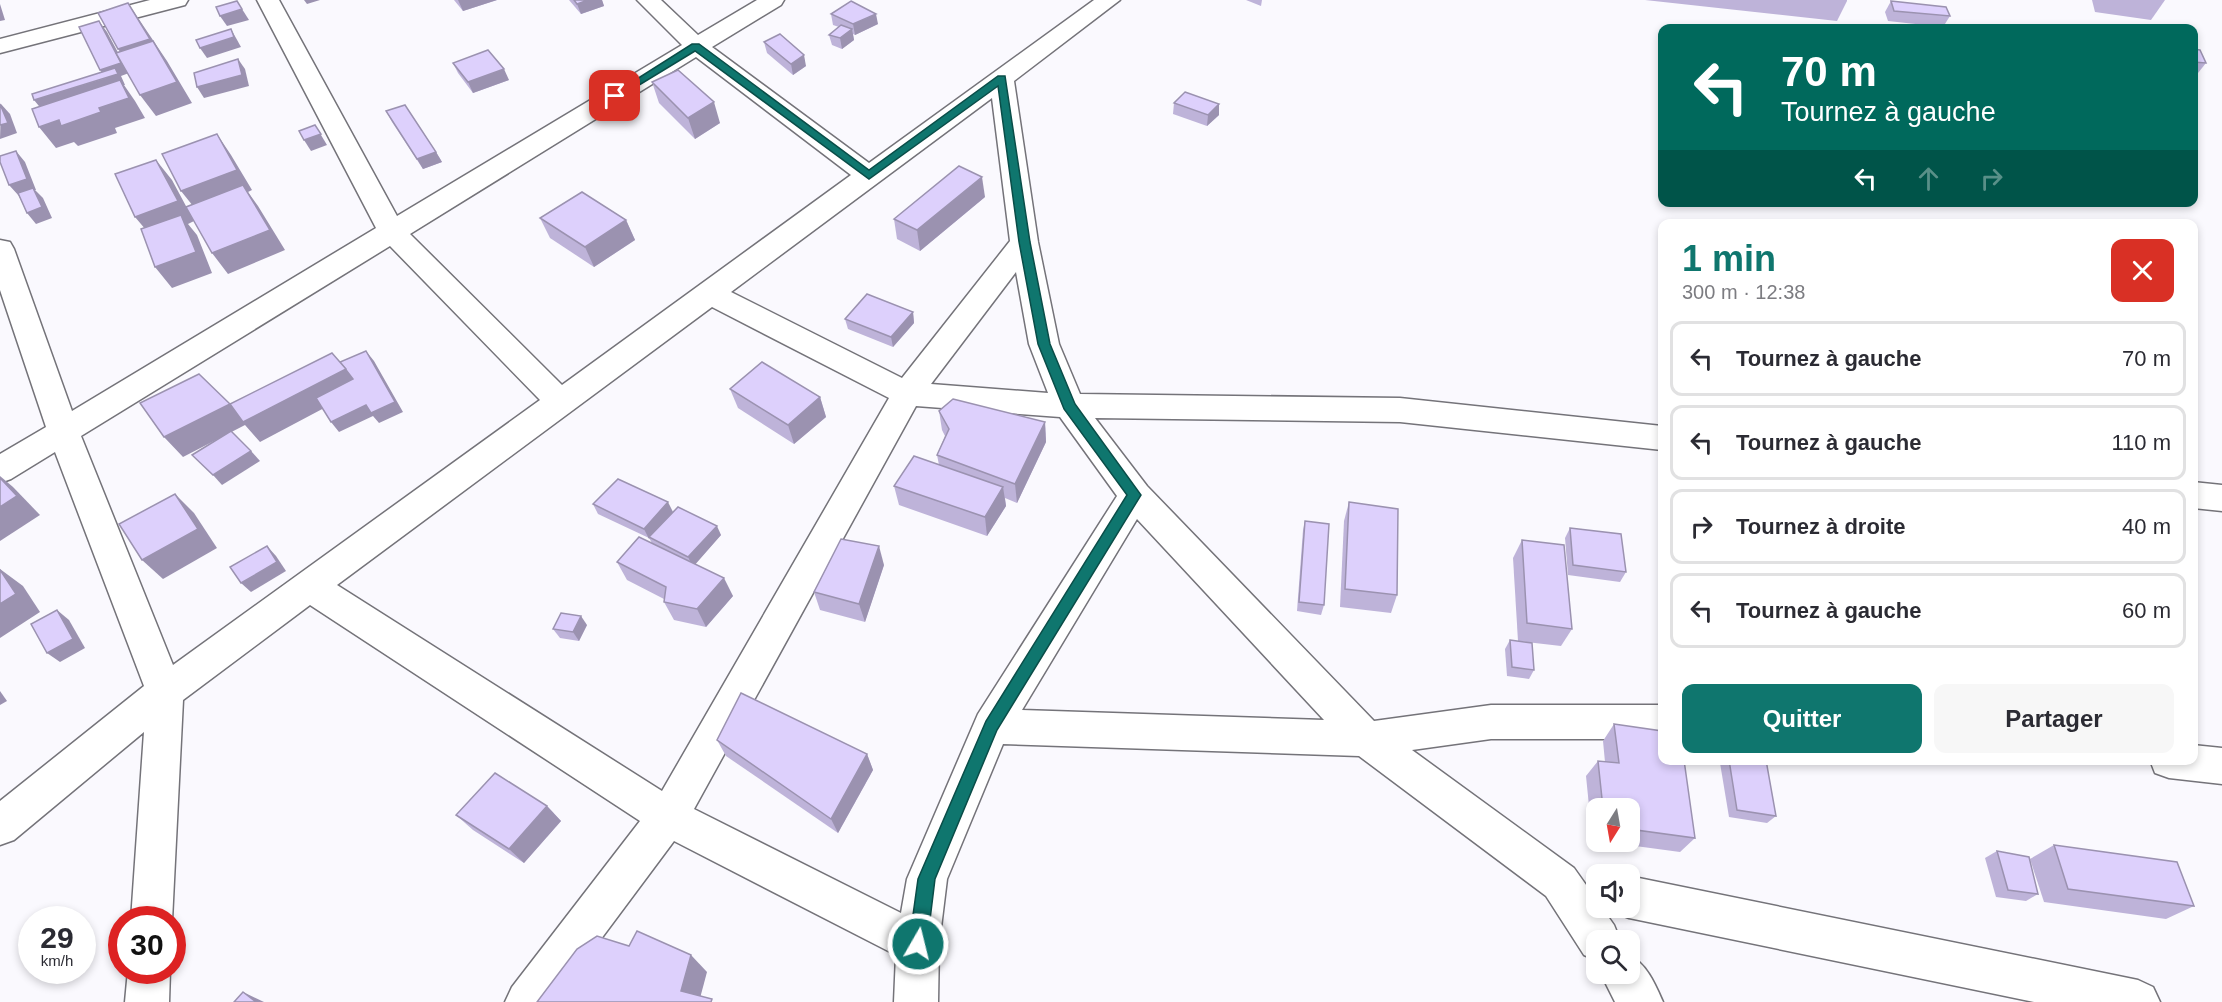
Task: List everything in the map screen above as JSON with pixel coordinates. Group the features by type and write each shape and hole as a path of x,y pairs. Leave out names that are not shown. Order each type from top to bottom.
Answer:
{"street":[{"path":"0,46 177,0"},
{"path":"268,0 392,232 560,402"},
{"path":"648,0 696,46 869,176"},
{"path":"0,470 773,0"},
{"path":"0,825 165,692 1109,0"},
{"path":"1002,79 1024,242 1044,344 1069,406 1135,495 1366,739 1578,886 1595,930"},
{"path":"527,1002 668,817 907,394 1024,242"},
{"path":"0,249 63,431 165,692 153,906"},
{"path":"709,293 907,394 1069,406 1400,410 1658,438"},
{"path":"916,1002 918,944 927,879 991,726 1135,495"},
{"path":"2198,496 2222,498"},
{"path":"309,586 668,817 918,944"},
{"path":"991,726 1366,739 1491,722 1658,722"},
{"path":"2198,763 2222,766"},
{"path":"1640,899 2138,1002"},
{"path":"147,1002 148,984"},
{"path":"1629,984 1641,1002"}],"building":[{"path":"574,0 588,0 577,4"},
{"path":"237,1 242,9 220,16 216,7"},
{"path":"851,1 876,14 853,24 831,14"},
{"path":"1891,1 1946,7 1950,16 1894,11"},
{"path":"128,3 150,39 118,49 98,13"},
{"path":"99,21 121,63 100,70 79,27"},
{"path":"841,25 852,29 840,38 829,35"},
{"path":"231,29 234,37 200,48 196,40"},
{"path":"780,34 804,55 791,64 764,42"},
{"path":"153,41 177,82 140,95 116,53"},
{"path":"488,50 504,69 468,82 453,63"},
{"path":"2198,50 2200,50 2206,63 2198,62"},
{"path":"238,59 242,75 197,87 194,73"},
{"path":"115,68 118,74 34,100 32,94"},
{"path":"678,70 714,102 688,118 652,82"},
{"path":"120,80 129,98 99,108 101,112 61,126 59,120 39,127 32,109"},
{"path":"1185,92 1219,104 1208,115 1174,103"},
{"path":"0,104 8,123 0,125"},
{"path":"405,105 436,152 417,159 386,111"},
{"path":"315,125 321,134 304,140 299,131"},
{"path":"217,134 237,170 181,191 162,154"},
{"path":"16,151 27,179 9,185 0,156"},
{"path":"156,160 178,201 135,217 115,174"},
{"path":"959,166 982,177 917,230 894,219"},
{"path":"243,185 270,230 212,253 186,207"},
{"path":"33,188 42,207 27,213 18,193"},
{"path":"582,192 626,220 585,247 540,218"},
{"path":"181,215 196,252 155,267 141,229"},
{"path":"867,294 913,312 891,337 845,319"},
{"path":"366,351 395,402 371,413 366,405 331,422 316,398 353,379 340,362"},
{"path":"332,353 346,369 243,422 230,404"},
{"path":"762,362 820,397 788,425 730,389"},
{"path":"199,374 230,404 164,437 140,403"},
{"path":"953,399 1045,422 1015,484 937,455 949,429 939,411"},
{"path":"231,431 251,451 213,475 192,455"},
{"path":"914,456 1003,487 985,517 894,486"},
{"path":"0,478 17,496 0,507"},
{"path":"618,479 668,502 644,529 593,504"},
{"path":"175,494 198,529 142,560 119,524"},
{"path":"1349,502 1398,509 1397,595 1345,589"},
{"path":"678,507 717,526 688,557 649,537"},
{"path":"1305,521 1329,524 1324,605 1299,602"},
{"path":"1570,528 1621,534 1626,572 1573,565"},
{"path":"639,537 724,578 697,609 664,602 666,587 617,562"},
{"path":"841,539 879,546 859,604 814,592"},
{"path":"1522,540 1564,545 1572,629 1527,623"},
{"path":"267,546 277,562 241,583 230,567"},
{"path":"0,570 16,594 0,604"},
{"path":"57,610 73,639 47,653 31,624"},
{"path":"561,613 581,616 573,632 553,629"},
{"path":"1510,640 1532,643 1534,670 1512,667"},
{"path":"741,693 867,754 831,819 717,740"},
{"path":"1614,724 1658,730 1658,765 1685,765 1695,838 1640,830 1640,798 1602,798 1598,761 1619,763"},
{"path":"1730,765 1767,765 1776,816 1737,810"},
{"path":"495,773 547,806 509,849 456,815"},
{"path":"2054,845 2177,862 2194,906 2068,889"},
{"path":"1997,851 2029,857 2038,894 2008,890"},
{"path":"637,931 691,955 681,991 712,999 711,1002 537,1002 577,949 597,936 629,946"},
{"path":"243,992 256,1002 234,1002"}],"route":[{"path":"615,96 696,46 869,176 1002,79 1024,242 1044,344 1069,406 1135,495 991,726 927,879 918,944"}]}
